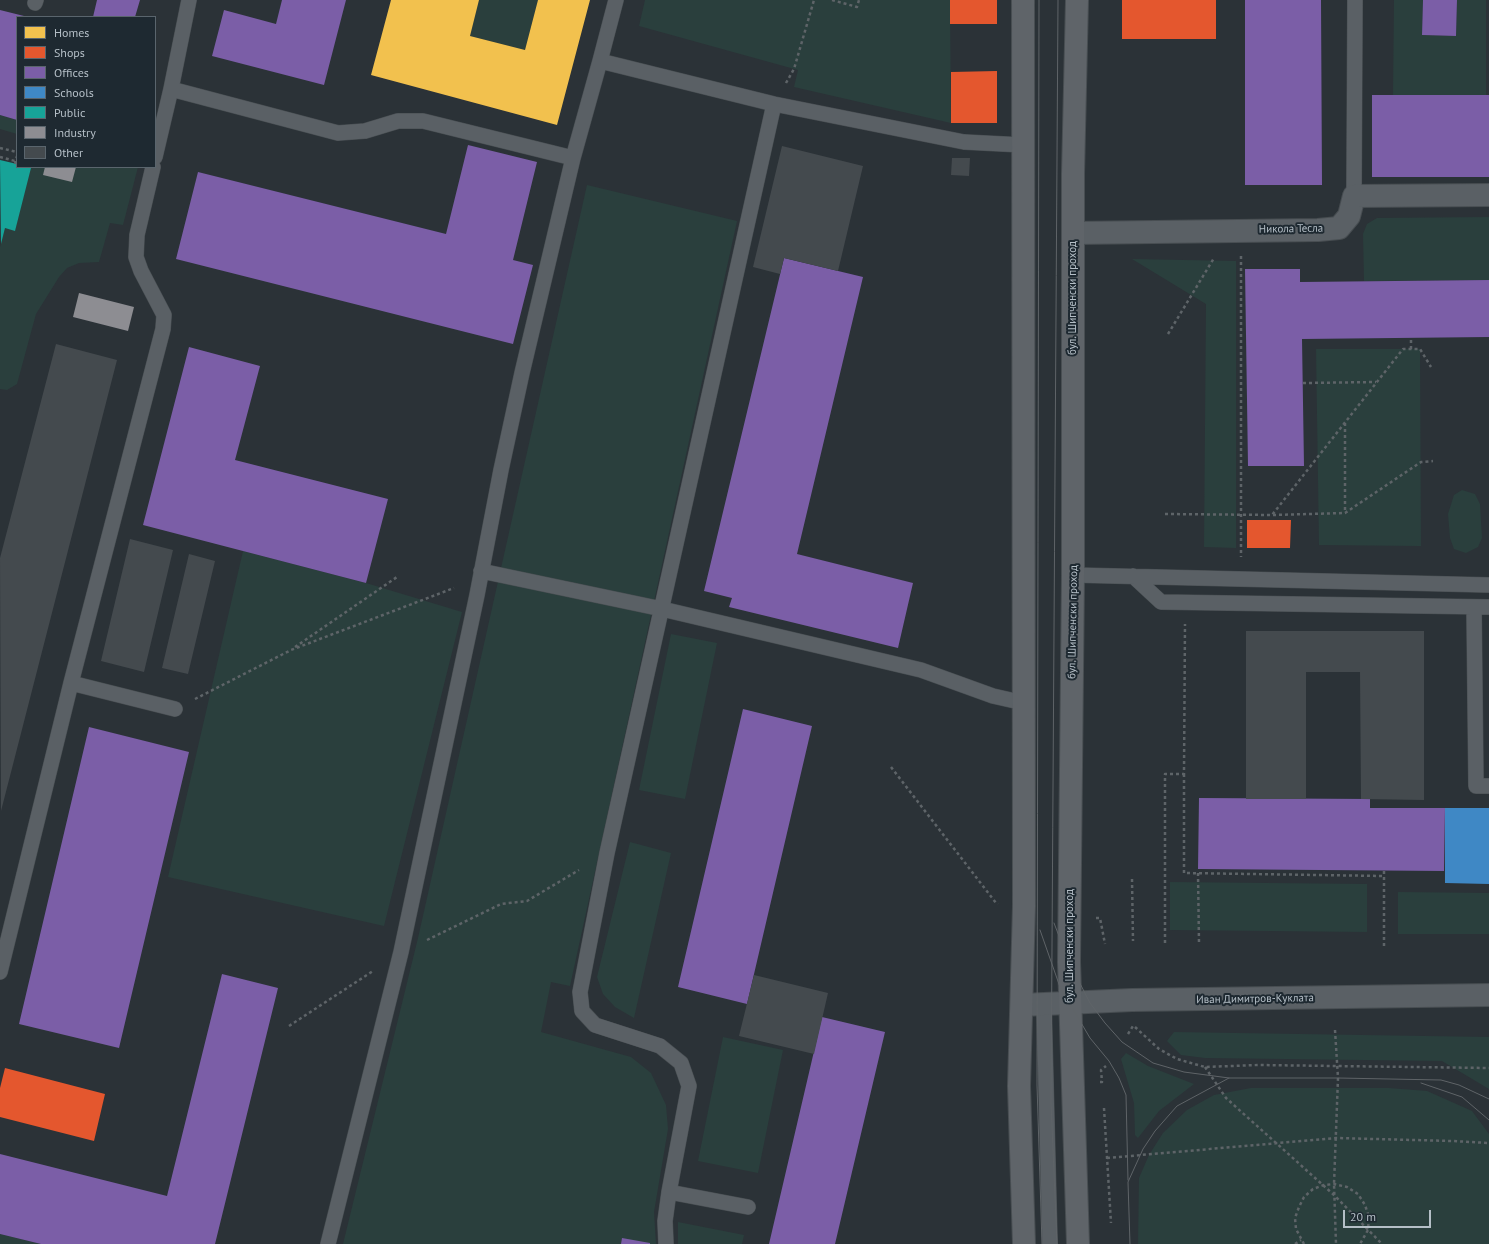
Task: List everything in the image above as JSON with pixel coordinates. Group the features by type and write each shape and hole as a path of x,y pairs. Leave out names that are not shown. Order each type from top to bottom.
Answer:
{"main road":[{"path":"1023,0 1024,906 1020,1086 1024,1244"},
{"name":"бул. Шипченски проход","path":"1077,0 1073,233 1073,575 1069,1003 1078,1244"}],"street":[{"path":"1354,196 1489,195"},
{"name":"Никола Тесла","path":"1073,233 1318,230 1339,228 1349,216 1354,196"},
{"name":"Иван Димитров-Куклата","path":"1022,1005 1489,995"}],"lane":[{"path":"156,152 189,0"},
{"path":"328,1244 401,952 522,373 573,158 616,0"},
{"path":"1354,196 1356,0"},
{"path":"600,60 774,104 964,142 1023,145"},
{"path":"170,89 338,133 365,132 398,121 423,121 573,158"},
{"path":"666,1244 665,1221 669,1192 689,1086 681,1063 660,1046 594,1025 582,1011 580,992 607,853 774,104"},
{"path":"0,972 71,683 163,329 164,315 141,271 136,257 137,235 153,168"},
{"path":"481,571 662,609 921,670 993,696 1024,703"},
{"path":"1073,575 1489,585"},
{"path":"1133,576 1161,602 1482,607 1476,786 1489,786"},
{"path":"71,683 175,709"},
{"path":"1044,1004 1050,1244"},
{"path":"669,1192 748,1207"}],"path":[{"path":"774,104 794,69 814,0"},
{"path":"832,0 857,7 859,0"},
{"path":"0,148 16,152"},
{"path":"0,157 15,162 16,159"},
{"path":"1168,334 1236,230"},
{"path":"1236,230 1242,515 1240,579"},
{"path":"1411,338 1411,349"},
{"path":"1272,514 1403,349 1420,349 1431,366"},
{"path":"1303,383 1377,382"},
{"path":"1345,423 1345,513"},
{"path":"1165,514 1242,515 1345,513 1421,462 1433,461"},
{"path":"175,709 291,650 451,590 481,571"},
{"path":"291,650 371,597 397,577"},
{"path":"1185,602 1184,873 1384,876"},
{"path":"891,768 996,903 1001,904"},
{"path":"1165,943 1165,774 1184,774"},
{"path":"289,1026 401,952 501,904 527,901 607,853"},
{"path":"1384,870 1384,946"},
{"path":"1198,873 1199,943"},
{"path":"1132,879 1133,941"},
{"path":"1090,917 1100,918 1105,944"},
{"path":"1129,1020 1159,1050 1177,1059 1205,1067 1258,1065 1489,1068"},
{"path":"1128,1034 1134,1026"},
{"path":"1335,1030 1337,1066 1334,1184 1336,1244"},
{"path":"1102,1082 1101,1070 1106,1066"},
{"path":"1205,1067 1226,1098 1324,1185 1382,1244"},
{"path":"1104,1108 1111,1223"},
{"path":"1107,1158 1336,1138 1489,1143"},
{"path":"1304,1244 1296,1229 1295,1218 1299,1207 1309,1193 1324,1185 1334,1184 1347,1187 1358,1194 1365,1205 1369,1217 1368,1230 1360,1244"},
{"path":"1295,1244 1301,1240"}],"green space":[{"path":"479,0 538,0 525,50 470,36"},
{"path":"645,0 950,0 951,123 794,87 798,70 639,26"},
{"path":"1394,0 1423,0 1422,35 1456,36 1457,0 1486,0 1486,95 1393,95"},
{"path":"0,115 16,120 16,134 0,129"},
{"path":"31,168 138,168 123,225 110,223 99,262 79,263 67,268 59,277 36,314 17,384 7,390 0,389 0,247 5,228 15,230"},
{"path":"587,185 737,221 570,986 551,982 541,1032 631,1057 651,1073 666,1105 668,1129 654,1212 656,1244 343,1244 418,938"},
{"path":"1489,217 1489,280 1364,281 1363,234 1367,224 1377,218"},
{"path":"1132,259 1236,261 1236,548 1204,547 1206,304"},
{"path":"1316,349 1420,349 1421,546 1319,545"},
{"path":"1462,490 1475,494 1480,504 1482,538 1478,547 1466,553 1454,549 1450,538 1448,514 1454,495"},
{"path":"243,551 366,583 462,612 384,926 168,877"},
{"path":"671,634 717,643 685,799 639,790"},
{"path":"630,842 671,853 634,1018 615,1007 603,994 597,977"},
{"path":"1170,882 1367,884 1367,932 1170,930"},
{"path":"1398,892 1489,893 1489,934 1398,934"},
{"path":"1174,1032 1489,1037 1489,1089 1442,1061 1205,1058 1181,1055 1167,1041"},
{"path":"723,1037 783,1050 758,1173 698,1161"},
{"path":"1126,1053 1148,1066 1194,1084 1159,1111 1138,1138 1135,1135 1134,1103 1121,1059"},
{"path":"1251,1088 1389,1088 1427,1091 1472,1111 1489,1134 1489,1244 1138,1244 1139,1178 1149,1155 1163,1133 1187,1110 1214,1095"},
{"path":"678,1222 744,1235 742,1244 678,1244"},
{"path":"0,1234 41,1244 0,1244"}],"building: Homes":[{"path":"391,0 479,0 470,36 525,50 538,0 590,0 557,125 371,75"}],"building: Shops":[{"path":"950,0 997,0 997,24 950,24"},
{"path":"1122,0 1216,0 1216,39 1122,39"},
{"path":"997,71 997,123 951,123 951,72"},
{"path":"1247,520 1291,520 1290,548 1247,548"},
{"path":"5,1068 105,1094 94,1141 0,1117 0,1088"}],"building: Offices":[{"path":"97,0 140,0 135,16 93,16"},
{"path":"282,0 346,0 324,85 212,56 224,10 276,24"},
{"path":"1245,0 1321,0 1322,185 1245,185"},
{"path":"1423,0 1457,0 1456,36 1422,35"},
{"path":"0,10 24,16 16,16 16,120 0,115"},
{"path":"1372,95 1489,95 1489,177 1372,177"},
{"path":"468,145 537,162 513,260 533,265 513,344 176,259 198,172 446,234"},
{"path":"784,258 863,277 797,554 913,583 898,648 729,607 732,598 704,591"},
{"path":"1245,269 1300,269 1300,282 1489,280 1489,337 1302,339 1304,466 1248,466"},
{"path":"189,347 260,366 235,460 388,499 366,583 143,525"},
{"path":"743,709 812,726 747,1004 678,987"},
{"path":"89,727 189,752 119,1048 19,1024"},
{"path":"1199,798 1370,799 1370,808 1445,808 1444,871 1198,869"},
{"path":"222,974 278,988 215,1244 41,1244 0,1234 0,1154 167,1196"},
{"path":"822,1017 885,1032 835,1244 769,1244"},
{"path":"622,1238 650,1243 650,1244 621,1244"}],"building: Schools":[{"path":"1445,808 1489,808 1489,884 1445,883"}],"building: Public":[{"path":"0,160 16,164 16,168 31,168 15,231 5,228 1,244"}],"building: Industry":[{"path":"45,168 76,168 72,182 43,175"},
{"path":"79,293 134,307 128,331 73,317"}],"building: Other":[{"path":"782,146 863,166 838,271 784,258 780,274 753,267"},
{"path":"952,158 970,158 969,176 951,175"},
{"path":"56,344 117,360 1,811 0,558"},
{"path":"130,539 173,550 144,672 101,661"},
{"path":"189,554 215,561 188,674 162,668"},
{"path":"1246,631 1424,631 1424,800 1361,799 1360,672 1306,672 1306,799 1246,799"},
{"path":"754,975 828,993 814,1054 739,1036"}],"tram line":[{"path":"1039,0 1037,1085 1042,1244"},
{"path":"1057,1244 1051,1103 1058,0"},
{"path":"1054,923 1069,962 1090,1003 1122,1042 1153,1063 1184,1072 1229,1078"},
{"path":"1040,930 1060,987 1090,1038 1109,1061 1119,1078 1126,1095 1128,1180"},
{"path":"1130,1244 1128,1182 1143,1149 1155,1131 1177,1106 1229,1078 1441,1080 1459,1085 1489,1099"},
{"path":"1421,1083 1462,1097 1489,1120"}]}
